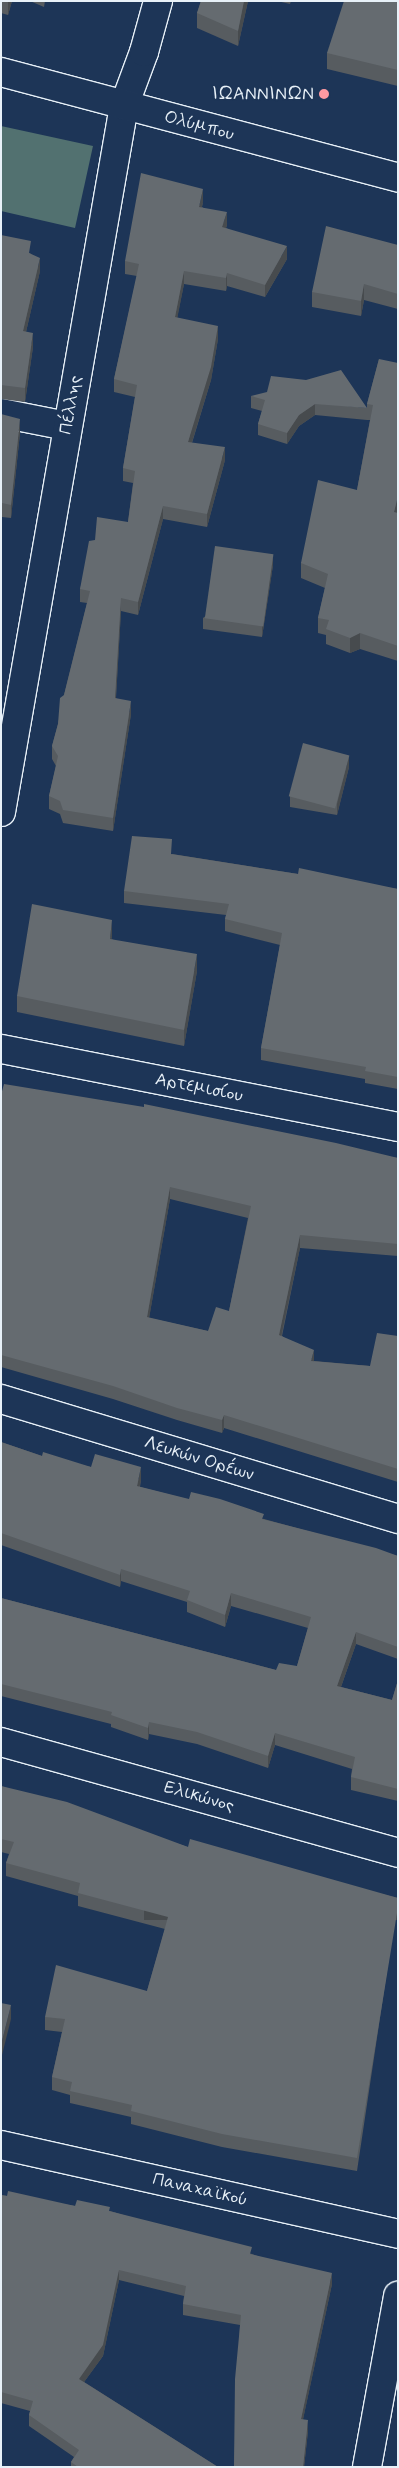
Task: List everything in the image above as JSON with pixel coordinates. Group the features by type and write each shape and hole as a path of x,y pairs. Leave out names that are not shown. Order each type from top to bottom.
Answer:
{"street":[{"name":"Πέλλης","path":"1,812 124,106 144,52 158,1"},
{"name":"Ολύμπου","path":"1,72 398,178"},
{"path":"1,413 67,426"},
{"name":"Αρτεμισίου","path":"1,1049 398,1127"},
{"name":"Λευκών Ορέων","path":"1,1399 398,1518"},
{"name":"Ελικώνος","path":"1,1742 398,1853"},
{"name":"Παναχαϊκού","path":"1,2145 398,2234"},
{"path":"367,2467 398,2296"}],"green space":[{"path":"1,126 93,146 75,228 1,211"}],"building":[{"path":"201,1 244,1 238,31 197,13"},
{"path":"344,1 398,1 398,70 327,53"},
{"path":"141,173 203,189 199,207 227,212 222,227 287,246 265,285 227,273 226,278 184,271 175,317 218,326 211,367 188,442 225,447 207,514 163,506 138,602 121,598 115,698 131,701 113,818 63,810 60,801 49,796 58,756 52,746 58,724 60,698 64,695 90,591 80,589 89,541 95,540 97,517 128,522 135,471 123,468 137,385 114,379 139,264 125,261"},
{"path":"326,226 398,245 398,294 364,284 361,301 312,292"},
{"path":"1,235 31,241 29,253 40,258 23,331 33,333 25,388 1,385"},
{"path":"379,359 398,363 398,496 394,512 398,513 398,646 360,633 350,638 326,629 329,620 318,618 328,574 301,563 318,480 357,490 373,405 367,404"},
{"path":"341,370 367,408 315,404 299,415 287,433 258,424 265,400 251,396 267,392 271,376 306,380"},
{"path":"1,414 20,419 11,505 2,503 1,510"},
{"path":"215,546 273,554 263,627 205,618"},
{"path":"303,743 349,755 335,809 289,796"},
{"path":"132,836 172,839 171,854 298,874 299,868 398,889 398,1077 365,1071 366,1067 261,1048 282,933 225,919 229,904 124,891"},
{"path":"32,904 112,920 110,939 197,954 184,1030 17,996"},
{"path":"4,1084 144,1107 144,1104 336,1143 398,1158 398,1244 300,1235 279,1335 314,1350 311,1361 370,1366 377,1333 398,1336 398,1469 224,1415 222,1420 177,1408 113,1386 1,1355 1,1095","holes":["170,1187 251,1206 229,1311 216,1307 208,1331 147,1317"]},
{"path":"1,1442 42,1456 43,1452 91,1467 95,1454 141,1467 137,1486 189,1499 191,1492 220,1499 264,1514 262,1519 376,1548 398,1556 398,1647 356,1632 337,1686 392,1700 398,1680 398,1789 351,1777 355,1757 275,1733 268,1756 197,1732 149,1722 148,1728 111,1715 112,1712 1,1684 1,1598 276,1670 279,1663 297,1666 311,1617 231,1593 225,1615 187,1600 190,1591 121,1569 120,1575 1,1533"},
{"path":"1,1786 67,1802 188,1847 190,1839 398,1898 357,2158 222,2134 131,2111 132,2105 70,2091 72,2082 52,2077 65,2019 45,2017 56,1965 147,1991 168,1917 78,1893 80,1883 6,1863 14,1842 1,1839"},
{"path":"1,2003 11,2005 1,2045"},
{"path":"8,2191 75,2206 77,2200 110,2207 109,2211 252,2247 250,2254 332,2273 301,2419 308,2420 303,2467 234,2467 235,2379 241,2315 183,2304 186,2286 119,2270 103,2345 79,2379 218,2467 78,2467 71,2462 79,2450 29,2415 33,2401 1,2392 1,2195 7,2196"}],"place":[{"name":"ΙΩΑΝΝΙΝΩΝ","path":"324,94"}]}
